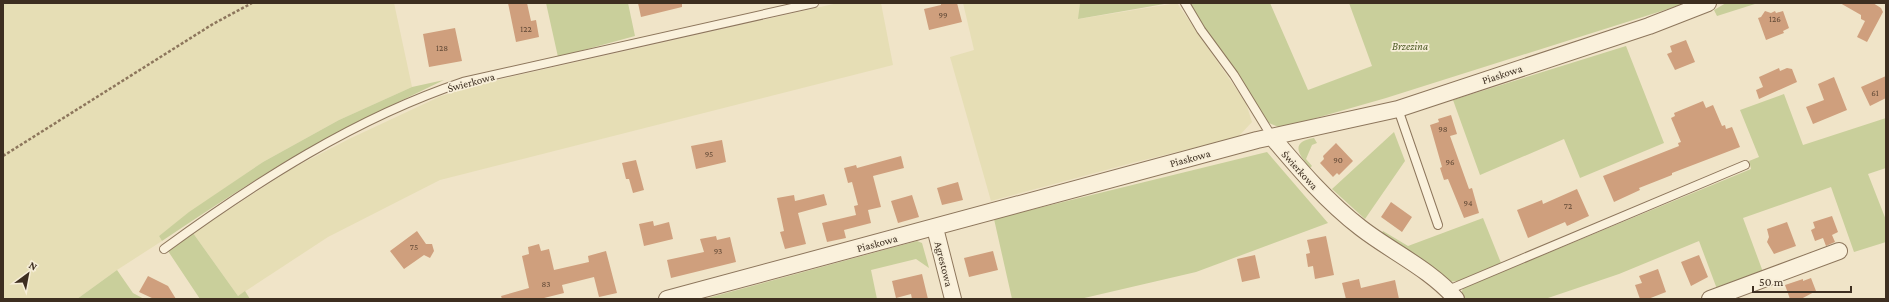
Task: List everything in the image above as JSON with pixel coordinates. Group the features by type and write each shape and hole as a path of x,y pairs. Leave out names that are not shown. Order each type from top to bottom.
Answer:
{"street":[{"name":"Piaskowa","path":"667,299 1272,137 1398,109 1641,28 1708,3"},
{"name":"Świerkowa","path":"1272,137 1298,168 1345,216 1452,295"},
{"name":"Agrestowa","path":"935,228 953,299"},
{"path":"1710,299 1839,251"}],"lane":[{"name":"Świerkowa","path":"164,249 223,207 321,146 433,92 463,82 814,3"},
{"name":"Świerkowa","path":"1185,3 1201,30 1234,75 1272,137"},
{"path":"1398,109 1438,225"},
{"path":"1452,295 1745,165"}],"path":[{"path":"3,156 213,24 252,3"}],"shaded area":[{"path":"3,3 394,3 412,87 339,120 263,162 189,213 159,236 162,241 117,270 77,299 3,299"},
{"path":"838,3 881,3 893,65 440,180 328,237 238,296 193,233 293,168 349,139 441,96 493,81"},
{"path":"963,3 1080,3 1079,19 1177,3 1246,103 1252,122 1238,137 1132,163 991,201 950,57 974,50"}],"green space":[{"path":"546,3 628,3 635,36 558,57"},
{"path":"1080,3 1170,3 1078,19"},
{"name":"Brzezina","path":"1188,3 1270,3 1308,90 1372,66 1349,3 1687,3 1386,98 1281,128 1269,123"},
{"path":"1726,3 1758,3 1717,16 1714,10"},
{"path":"1626,46 1664,143 1580,178 1564,139 1480,175 1453,100"},
{"path":"444,80 304,151 269,171 162,241 159,236 189,212 263,162 339,120 412,87"},
{"path":"1784,94 1803,145 1886,118 1886,168 1868,174 1886,220 1886,242 1854,252 1831,187 1743,218 1763,272 1717,289 1699,241 1619,274 1545,299 1465,299 1461,294 1463,288 1751,169 1749,161 1759,157 1740,110"},
{"path":"1394,132 1405,161 1365,219 1332,189"},
{"path":"1314,138 1317,143 1312,145 1306,159 1312,166 1310,168 1302,158 1298,149 1302,142"},
{"path":"1267,152 1328,223 1196,272 1080,299 1012,299 994,219"},
{"path":"1483,218 1501,263 1458,281 1448,282 1380,236 1383,231 1408,246"},
{"path":"193,233 238,296 245,291 250,299 200,299 168,251"},
{"path":"917,241 922,243 929,268 916,259 871,270 877,299 704,299"},
{"path":"117,270 133,293 144,299 77,299"}],"building":[{"path":"508,3 527,3 531,21 536,20 539,37 516,42"},
{"path":"638,3 682,3 682,7 641,17"},
{"path":"941,3 957,3 962,22 929,30 924,9 941,5"},
{"path":"1840,3 1873,3 1881,8 1883,12 1867,42 1857,37 1865,21 1861,19 1861,15"},
{"path":"1765,11 1771,13 1775,11 1776,13 1783,11 1789,28 1783,31 1784,33 1766,40 1758,18 1761,17"},
{"path":"455,28 462,61 429,67 423,34"},
{"path":"1686,40 1695,62 1675,70 1667,54 1672,52 1670,46"},
{"path":"1779,68 1780,71 1787,68 1792,69 1797,82 1759,99 1756,90 1763,87 1759,77"},
{"path":"1886,76 1886,98 1870,106 1861,87"},
{"path":"1834,77 1847,110 1813,124 1806,107 1824,100 1818,84"},
{"path":"1703,101 1706,108 1713,105 1722,126 1725,125 1726,129 1732,127 1740,147 1672,173 1672,175 1639,188 1640,190 1614,202 1603,176 1679,146 1678,143 1681,142 1671,118 1675,116 1674,113"},
{"path":"1451,115 1457,134 1450,136 1469,189 1472,188 1479,213 1464,218 1448,179 1444,180 1440,168 1442,167 1430,125 1439,122 1438,119"},
{"path":"722,140 726,162 696,169 691,146"},
{"path":"1336,143 1353,161 1339,175 1337,173 1333,177 1320,163 1324,159 1323,156"},
{"path":"901,156 904,168 873,176 881,207 868,210 871,223 844,230 846,238 827,242 822,223 856,215 854,206 858,205 852,182 848,183 844,168 856,165 857,168"},
{"path":"636,160 644,190 633,193 629,179 626,179 622,163"},
{"path":"958,182 963,200 942,205 937,188"},
{"path":"1577,189 1589,216 1567,226 1565,222 1528,238 1517,210 1542,200 1543,204"},
{"path":"824,194 827,205 798,213 806,244 785,249 780,232 784,231 777,198 794,195 795,201"},
{"path":"912,195 919,217 898,223 891,201"},
{"path":"1391,202 1412,217 1402,232 1381,217"},
{"path":"1832,216 1838,232 1832,235 1835,242 1826,246 1823,238 1815,241 1811,230 1815,228 1813,222"},
{"path":"653,221 654,226 669,222 673,239 644,246 639,224"},
{"path":"1787,222 1796,246 1774,254 1767,242 1769,237 1767,229"},
{"path":"417,231 426,244 432,244 434,251 430,258 424,255 404,269 390,251"},
{"path":"716,236 717,240 730,237 736,262 671,278 667,260 704,252 700,239"},
{"path":"1326,236 1334,275 1315,279 1313,266 1308,267 1306,254 1310,253 1307,240"},
{"path":"539,244 541,251 549,249 554,270 589,262 588,256 606,251 617,293 599,297 594,277 562,285 564,293 540,299 502,299 501,296 529,288 522,256 529,254 528,247"},
{"path":"993,251 998,270 969,277 964,258"},
{"path":"1255,255 1260,278 1242,282 1237,259"},
{"path":"1699,255 1708,277 1691,286 1681,262"},
{"path":"1658,269 1666,292 1648,299 1640,299 1635,285 1642,283 1639,276"},
{"path":"922,274 928,299 912,299 911,294 896,298 892,281"},
{"path":"148,276 168,286 176,299 154,299 139,292"},
{"path":"1811,278 1816,291 1801,299 1790,299 1785,285"},
{"path":"1359,279 1361,288 1395,280 1399,299 1346,299 1342,283"}]}
